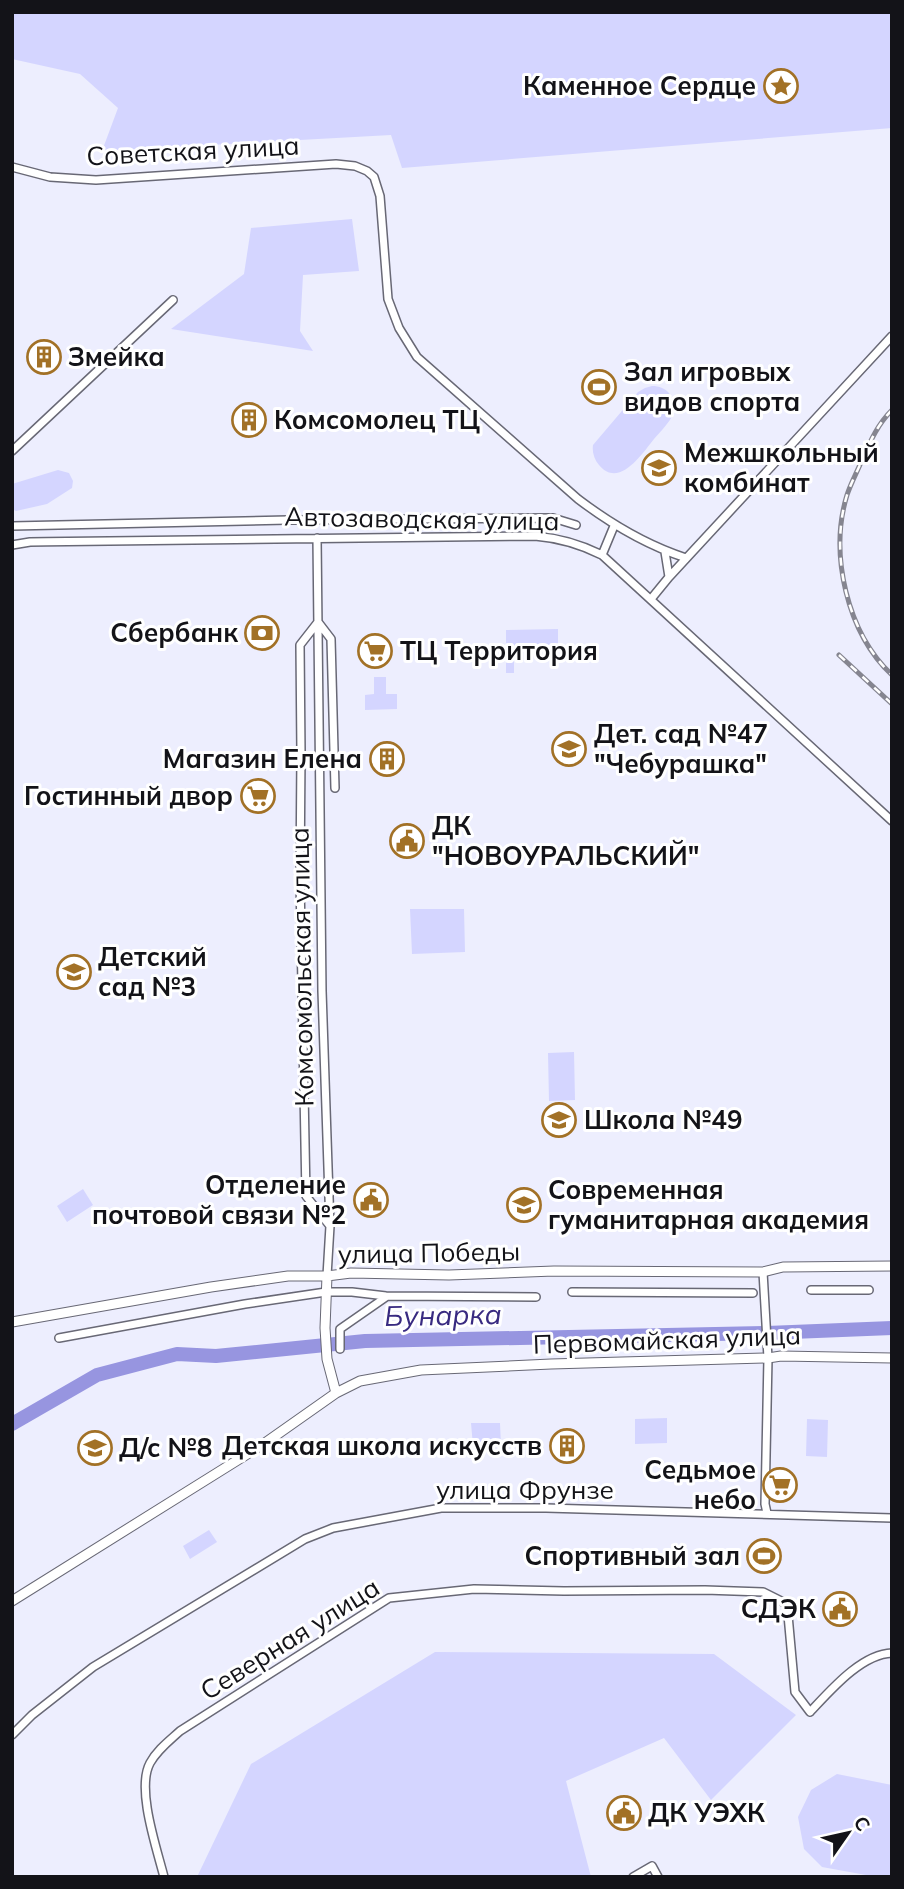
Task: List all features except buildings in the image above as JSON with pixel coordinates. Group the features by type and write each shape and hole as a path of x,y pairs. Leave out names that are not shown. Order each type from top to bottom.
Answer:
{"main road":[{"name":"улица Победы","path":"12,1322 288,1276 554,1271 763,1272 783,1267 892,1266"},
{"name":"Комсомольская улица","path":"327,1276 322,1292 327,1359 336,1393"},
{"name":"Первомайская улица","path":"336,1393 360,1381 421,1370 781,1356 892,1358"},
{"path":"12,1601 265,1443 336,1393"}],"street":[{"name":"Советская улица","path":"12,167 50,177 96,180 335,164 355,166 367,171 374,177 380,196 388,299 399,328 417,357 578,499 614,526"},
{"path":"12,451 173,300"},
{"path":"651,599 685,558 892,336"},
{"path":"12,526 553,518 576,525"},
{"path":"602,555 614,526 665,552 685,558"},
{"name":"Автозаводская улица","path":"12,545 43,542 535,536 580,544 602,555 892,821"},
{"name":"Комсомольская улица","path":"317,538 322,991 330,1226 327,1276"},
{"path":"665,552 669,577"},
{"path":"330,1226 306,1196 300,880 300,645 318,622 331,639 335,788"},
{"path":"763,1272 768,1358 767,1513"},
{"path":"811,1290 869,1290"},
{"path":"59,1338 322,1292 386,1296 536,1297"},
{"path":"572,1292 753,1293"},
{"path":"340,1349 340,1329 386,1296"},
{"name":"улица Фрунзе","path":"12,1735 32,1715 93,1667 305,1539 333,1528 441,1508 546,1508 892,1518"},
{"name":"Северная улица","path":"164,1877 145,1794 149,1765 162,1747 180,1731 389,1598 474,1589 763,1592 787,1604 794,1692 810,1712 836,1685 866,1661 892,1653"},
{"path":"633,1877 652,1866 658,1877"}],"shaded area":[{"path":"12,12 892,12 892,128 402,168 391,135 102,151 118,108 80,74 12,59"},
{"path":"352,219 359,271 303,275 300,331 313,351 171,329 244,274 251,228"},
{"path":"652,386 662,388 670,394 674,402 674,413 630,467 614,473 607,471 596,460 593,445 638,392"},
{"path":"58,470 69,473 73,481 72,488 47,504 16,511 12,509 12,484"},
{"path":"558,629 558,645 514,646 514,673 506,673 506,630"},
{"path":"374,677 386,677 386,694 397,694 397,709 365,710 365,695 374,694"},
{"path":"410,909 464,909 465,952 412,954"},
{"path":"574,1052 575,1100 549,1101 548,1053"},
{"path":"83,1189 93,1205 67,1222 57,1206"},
{"path":"667,1418 667,1443 635,1444 635,1419"},
{"path":"807,1419 828,1420 827,1457 806,1456"},
{"path":"471,1423 500,1423 501,1446 473,1446"},
{"path":"209,1530 217,1542 190,1559 183,1546"},
{"path":"435,1652 714,1654 796,1715 711,1800 664,1738 566,1781 591,1877 197,1877 251,1764"},
{"path":"837,1774 892,1785 892,1877 877,1877 822,1867 804,1849 798,1817 811,1790"}],"waterway":[{"name":"Бунарка","path":"12,1424 97,1375 177,1354 216,1356 365,1341 892,1328"}],"railway":[{"path":"892,410 874,434 849,491 842,518 840,542 841,567 853,615 876,658 892,675"},
{"path":"839,655 892,704"}],"place":[{"name":"Каменное Сердце","path":"781,86"},
{"name":"Змейка","path":"44,357"},
{"name":"Зал игровых видов спорта","path":"599,387"},
{"name":"Комсомолец ТЦ","path":"249,420"},
{"name":"Межшкольный комбинат","path":"659,468"},
{"name":"Сбербанк","path":"262,633"},
{"name":"ТЦ Территория","path":"375,651"},
{"name":"Дет. сад №47 \"Чебурашка\"","path":"569,749"},
{"name":"Магазин Елена","path":"387,759"},
{"name":"Гостинный двор","path":"258,796"},
{"name":"ДК \"НОВОУРАЛЬСКИЙ\"","path":"407,841"},
{"name":"Детский сад №3","path":"74,972"},
{"name":"Школа №49","path":"559,1120"},
{"name":"Отделение почтовой связи №2","path":"371,1200"},
{"name":"Современная гуманитарная академия","path":"524,1205"},
{"name":"Детская школа искусств","path":"567,1446"},
{"name":"Д/с №8","path":"95,1448"},
{"name":"Седьмое небо","path":"780,1485"},
{"name":"Спортивный зал","path":"764,1556"},
{"name":"СДЭК","path":"840,1609"},
{"name":"ДК УЭХК","path":"624,1813"}]}
